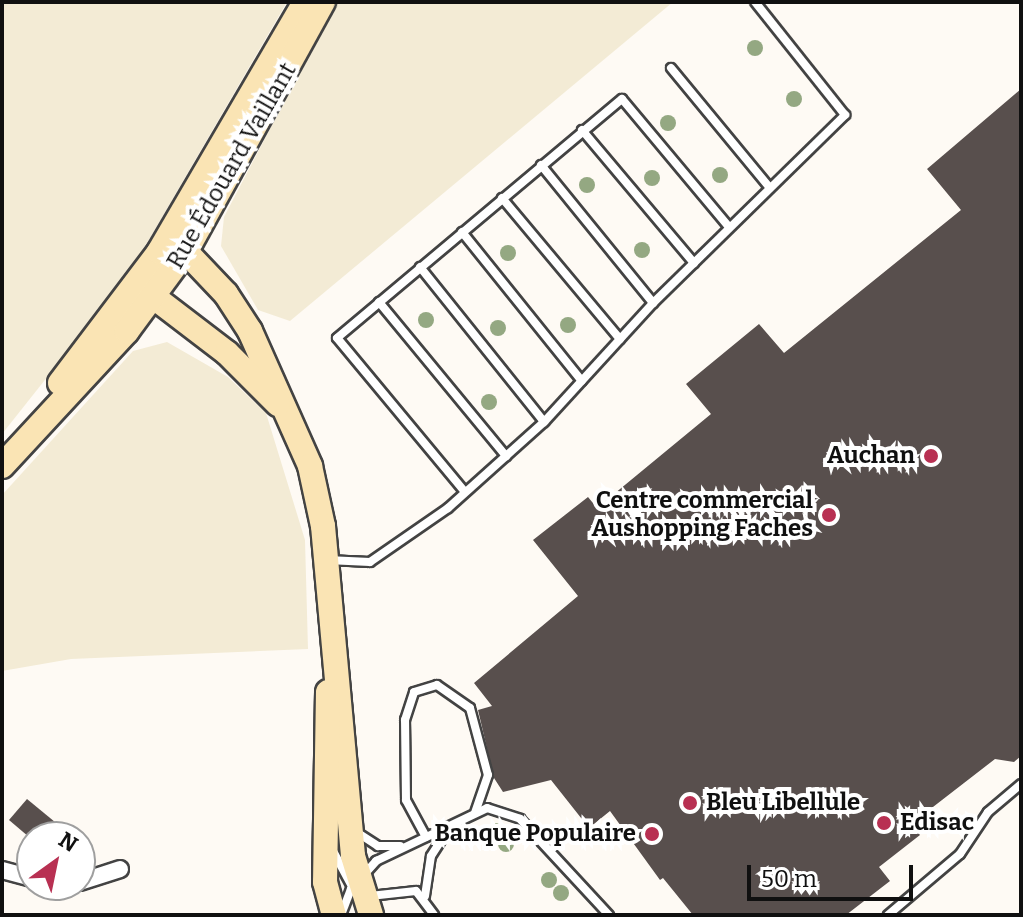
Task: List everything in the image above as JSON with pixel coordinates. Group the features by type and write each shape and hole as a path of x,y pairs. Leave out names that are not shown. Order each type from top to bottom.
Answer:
{"street":[{"name":"Rue Édouard Vaillant","path":"178,243 305,2"},
{"name":"Rue Édouard Vaillant","path":"2,466 145,291 178,243 323,2"},
{"path":"178,243 226,294 250,331 316,486 327,560 350,821 361,895"},
{"name":"Rue Édouard Vaillant","path":"2,459 145,291"},
{"path":"145,291 227,353 285,411"},
{"path":"333,642 325,882 334,915"},
{"path":"96,877 120,869"}],"lane":[{"path":"327,560 370,562 465,492 544,422 653,303 845,115 755,2"},
{"path":"671,68 769,187"},
{"path":"465,492 337,338 622,99 729,227"},
{"path":"582,130 694,263"},
{"path":"541,165 653,303"},
{"path":"502,198 620,339"},
{"path":"462,232 582,381"},
{"path":"420,267 544,422"},
{"path":"379,302 506,456"},
{"path":"426,837 406,800 405,720 414,692 437,685 470,708 488,775 475,812"},
{"path":"888,915 960,854 988,812 1021,784"},
{"path":"341,915 361,895 376,861 475,812 499,809 520,819 609,915"},
{"path":"350,821 378,846 409,845"},
{"path":"434,915 425,896 431,856 453,823"},
{"path":"326,836 361,895"},
{"path":"361,895 407,889 425,896"}],"shaded area":[{"path":"2,2 287,2 129,274 2,434"},
{"path":"336,2 673,2 290,321 258,310 221,246 224,217"},
{"path":"167,342 228,377 266,413 305,540 308,649 71,659 2,671 2,495 133,351"}],"building":[{"name":"Centre commercial Aushopping Faches","path":"1021,89 1021,756 1014,762 995,759 911,824 920,835 879,867 890,881 846,915 693,915 663,878 660,880 610,811 589,828 551,780 503,792 494,778 478,710 492,706 474,683 578,596 533,540 588,497 597,508 711,414 686,384 759,324 784,353 961,210 927,169"},
{"path":"27,799 54,821 16,821 16,826 9,820"}],"place":[{"name":"Auchan","path":"931,456"},
{"name":"Centre commercial Aushopping Faches","path":"829,515"},
{"name":"Bleu Libellule","path":"690,803"},
{"name":"Edisac","path":"884,823"},
{"name":"Banque Populaire","path":"652,834"}]}
